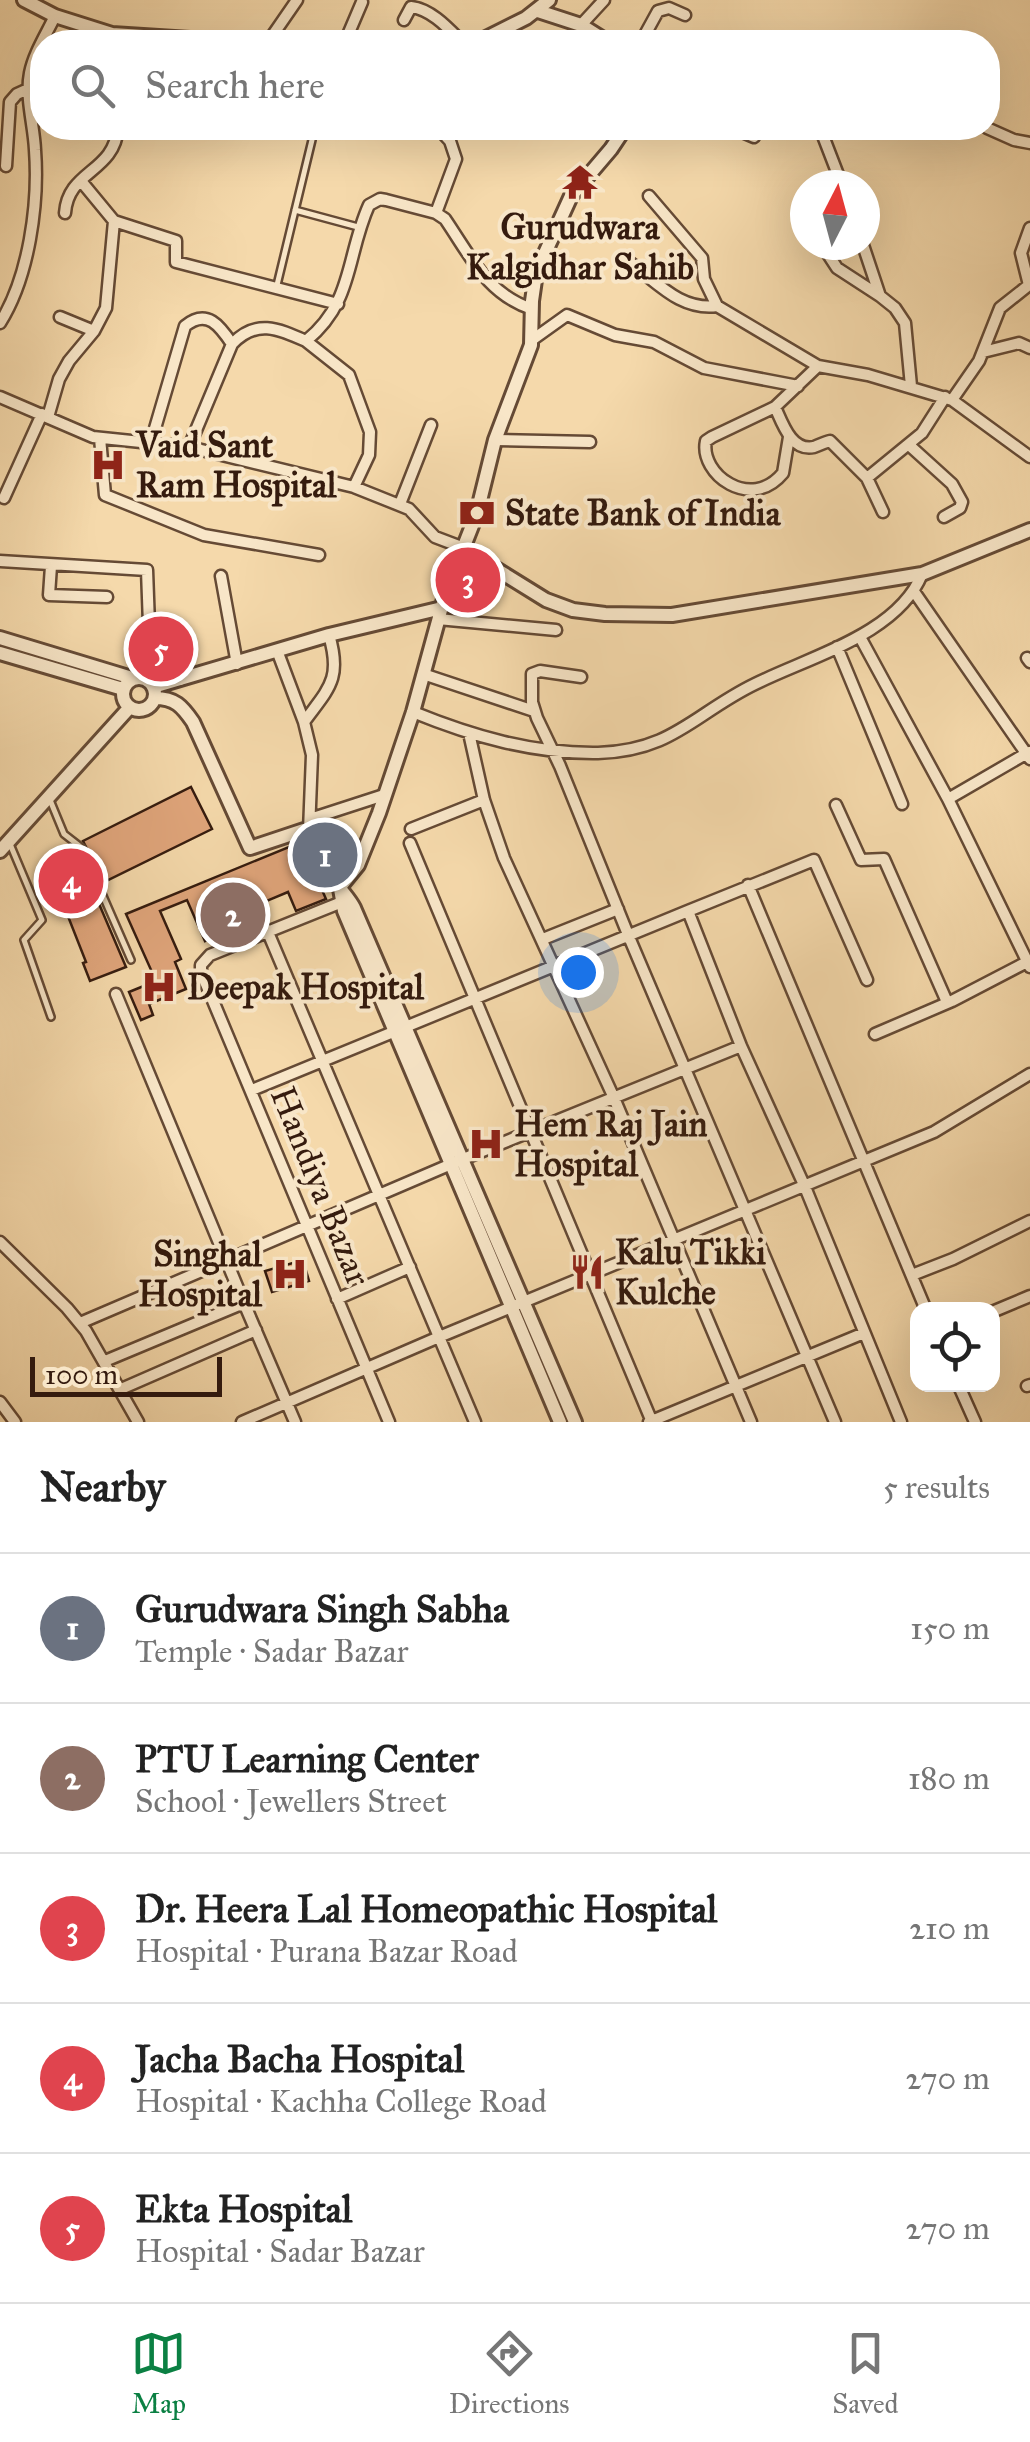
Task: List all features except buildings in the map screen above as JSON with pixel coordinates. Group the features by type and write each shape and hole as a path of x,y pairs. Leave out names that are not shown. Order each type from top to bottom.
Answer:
{"street":[{"path":"24,0 55,16 99,30"},
{"path":"276,30 297,0"},
{"path":"581,26 604,0"},
{"path":"349,30 362,2"},
{"path":"499,30 544,5 588,30"},
{"path":"404,20 412,7 418,7 450,30"},
{"path":"648,30 658,11 669,8 685,15"},
{"path":"50,30 55,16"},
{"path":"30,85 30,106"},
{"path":"6,166 10,102 28,89"},
{"path":"1000,134 1030,143"},
{"path":"0,323 17,290 28,245 34,140"},
{"path":"65,212 67,194 112,153 115,140"},
{"path":"436,213 456,159 447,140"},
{"path":"476,1422 267,930 341,895 358,865 413,712 440,614 478,513 495,440 532,340 536,274 571,196 617,140"},
{"path":"825,140 836,170"},
{"path":"80,181 114,221 176,241 176,262 338,304"},
{"path":"649,196 702,258 704,279 718,306 818,366 948,398 1030,457"},
{"path":"306,340 324,326 338,304 369,205 380,200 436,213 445,219 498,292 532,309"},
{"path":"4,498 59,379 94,331 109,296 108,262 114,221"},
{"path":"867,478 926,428 984,352 1000,308 1029,286 1021,253 1030,228"},
{"path":"625,259 679,299 700,307 718,306"},
{"path":"831,260 836,268 895,308 905,323 911,386"},
{"path":"868,260 880,296"},
{"path":"532,340 568,316 614,335 654,342 704,368 798,386"},
{"path":"60,317 94,331"},
{"path":"151,442 185,326 200,318 214,321 232,344"},
{"path":"189,446 232,344 257,327 280,329 306,340 348,375 370,432 371,447 354,487"},
{"path":"984,352 1019,342 1030,348"},
{"path":"790,436 782,474 760,491 736,488 707,457 706,441 775,407 818,366"},
{"path":"0,397 100,438 189,446 354,487 400,504 435,537 462,555 496,569 546,600 573,610 605,614 694,613 746,601 922,574 1030,530"},
{"path":"775,407 790,436 807,447 832,442 867,478 882,512"},
{"path":"400,504 431,425"},
{"path":"100,438 105,495 204,535 319,555"},
{"path":"495,440 590,442"},
{"path":"909,445 952,484 962,502 960,508 944,517"},
{"path":"0,561 148,570 149,625 183,630 180,680"},
{"path":"52,566 50,595 107,598"},
{"path":"413,712 500,742 552,750 598,752 656,742 678,734 755,684 860,637 915,593 922,574"},
{"path":"221,576 237,664"},
{"path":"915,593 1029,755 948,799"},
{"path":"128,684 124,700 130,708 146,709 154,693 180,680 329,636 440,614 556,630"},
{"path":"304,722 334,678 336,661 329,636"},
{"path":"860,637 948,799 1029,964 875,1034"},
{"path":"0,638 128,684"},
{"path":"837,647 902,804"},
{"path":"0,653 128,684 144,679 154,693 182,706 193,722 246,845 254,848 384,796"},
{"path":"278,653 304,722 313,770 310,825 518,1305 575,1422"},
{"path":"582,676 540,671 532,674 534,711 835,1422"},
{"path":"423,674 534,711"},
{"path":"4,846 130,708"},
{"path":"469,733 484,800 504,858 614,1098 750,1422"},
{"path":"412,829 484,800"},
{"path":"836,805 861,860 884,860 947,1002"},
{"path":"410,843 593,1274 651,1422 864,1333"},
{"path":"252,1090 806,862 816,862 867,980"},
{"path":"748,885 923,1302"},
{"path":"542,939 618,909"},
{"path":"688,911 901,1422"},
{"name":"Handiya Bazar","path":"267,930 210,955 201,972 389,1422"},
{"path":"116,994 294,1422"},
{"path":"80,1324 457,1161 742,1046"},
{"path":"242,1422 934,1132 1030,1074"},
{"path":"912,1275 953,1260 1030,1222"},
{"path":"0,1242 80,1324 138,1422"},
{"path":"337,1298 410,1266"},
{"path":"1000,1309 1030,1296"},
{"path":"105,1361 244,1303"},
{"path":"518,1305 560,1422"},
{"path":"121,1389 256,1330"},
{"path":"962,1392 975,1422"},
{"path":"0,1402 15,1422"}],"lane":[{"path":"276,288 312,140"},
{"path":"295,210 361,228"},
{"path":"49,797 64,834 82,848 131,960"},
{"path":"4,846 41,916 42,923 24,940 51,1017"}],"place":[{"name":"Gurudwara Kalgidhar Sahib","path":"580,182"},
{"name":"Vaid Sant Ram Hospital","path":"108,465"},
{"name":"State Bank of India","path":"477,513"},
{"name":"Dr. Heera Lal Homeopathic Hospital","path":"468,580"},
{"name":"Ekta Hospital","path":"161,649"},
{"name":"Gurudwara Singh Sabha","path":"325,855"},
{"name":"Jacha Bacha Hospital","path":"71,881"},
{"name":"PTU Learning Center","path":"233,915"},
{"name":"Deepak Hospital","path":"159,987"},
{"name":"Hem Raj Jain Hospital","path":"486,1144"},
{"name":"Kalu Tikki Kulche","path":"587,1272"},
{"name":"Singhal Hospital","path":"290,1274"}]}
